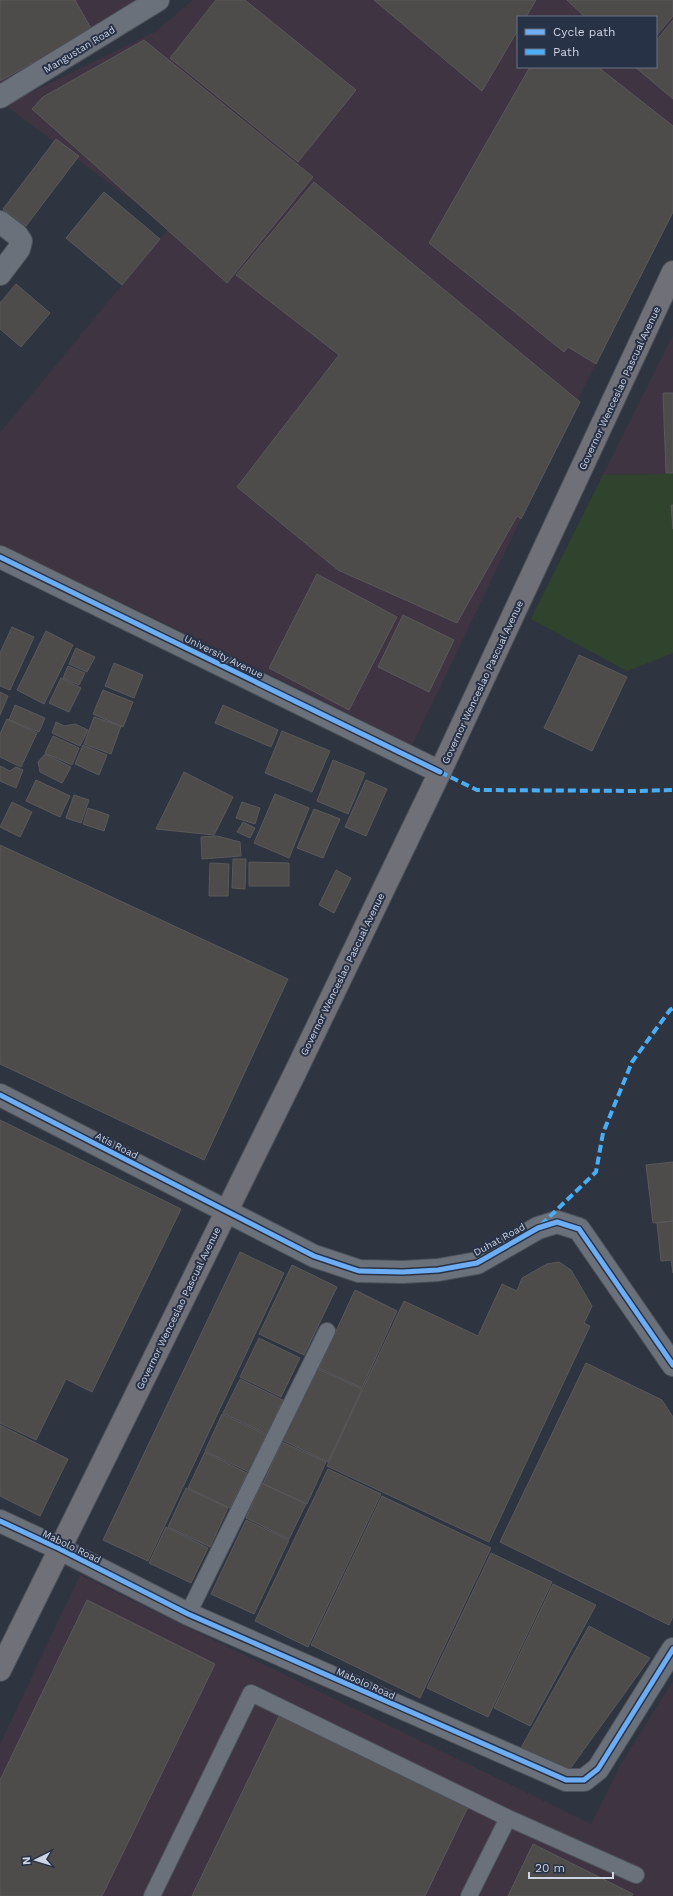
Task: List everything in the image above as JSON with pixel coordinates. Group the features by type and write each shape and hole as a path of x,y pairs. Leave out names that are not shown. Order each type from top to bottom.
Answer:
{"main road":[{"name":"Governor Wenceslao Pascual Avenue","path":"0,1670 406,843 673,272"}],"street":[{"name":"Mangustan Road","path":"0,97 158,0"},
{"path":"0,222 21,241 20,249 0,274"},
{"name":"University Avenue","path":"0,557 440,772"},
{"name":"Atis Road","path":"0,1095 226,1211"},
{"name":"Duhat Road","path":"226,1211 314,1256 359,1271 403,1272 438,1270 477,1262 538,1228 557,1222 579,1229 673,1365"},
{"name":"Mabolo Road","path":"0,1521 60,1549 188,1614 566,1780 584,1780 598,1769 673,1649"}],"lane":[{"path":"188,1614 327,1331"},
{"path":"152,1896 251,1693 508,1818 636,1875"},
{"path":"469,1896 508,1818"}],"shaded area":[{"path":"0,0 139,0 0,85"},
{"path":"193,0 673,0 673,203 412,745 223,651 0,545 0,433 169,228 5,105 155,32"},
{"path":"673,335 673,474 603,475"},
{"path":"80,1575 591,1824 622,1762 673,1681 673,1896 0,1896 0,1744"}],"green space":[{"path":"673,474 673,653 627,671 531,619 603,475"}],"building":[{"path":"0,0 75,0 92,30 0,81"},
{"path":"216,0 245,0 356,90 298,162 170,58"},
{"path":"374,0 536,0 527,16 517,16 517,32 482,91"},
{"path":"567,0 673,0 673,16 657,35 657,16 584,16"},
{"path":"673,20 673,99 636,68 657,68 657,40"},
{"path":"144,40 313,177 227,283 32,109 43,97"},
{"path":"529,68 599,68 673,126 673,212 596,364 568,347 564,352 429,243"},
{"path":"56,139 79,156 26,226 3,209"},
{"path":"314,182 580,402 521,519 517,516 457,623 338,570 237,487 339,355 236,275"},
{"path":"104,192 160,239 122,285 66,238"},
{"path":"16,284 50,313 21,347 0,329 0,303"},
{"path":"663,393 673,393 673,473 666,473"},
{"path":"671,505 673,505 673,529"},
{"path":"317,574 397,617 349,710 269,668"},
{"path":"403,615 454,640 429,692 378,667"},
{"path":"12,627 34,637 10,690 0,686 0,653"},
{"path":"46,631 73,645 44,704 17,690"},
{"path":"76,648 95,657 87,672 69,664"},
{"path":"579,655 627,677 592,751 544,728"},
{"path":"114,663 143,675 134,698 105,686"},
{"path":"68,666 85,673 79,685 63,678"},
{"path":"61,678 81,688 69,712 49,703"},
{"path":"103,690 133,702 123,727 93,714"},
{"path":"0,692 8,696 0,715"},
{"path":"15,705 45,718 39,732 9,720"},
{"path":"223,705 278,730 271,747 215,723"},
{"path":"94,717 121,726 111,754 84,744"},
{"path":"7,719 37,733 21,767 0,757 0,734"},
{"path":"56,722 64,726 75,724 88,730 80,746 52,733"},
{"path":"282,731 330,751 312,792 265,773"},
{"path":"53,736 79,748 72,765 45,753"},
{"path":"83,745 107,755 99,775 75,764"},
{"path":"45,754 71,767 62,783 40,772 38,762"},
{"path":"333,760 365,773 348,814 317,801"},
{"path":"0,766 10,771 16,767 23,770 16,788 0,781"},
{"path":"184,772 233,797 214,835 156,829"},
{"path":"36,780 70,796 60,817 26,801"},
{"path":"366,780 387,789 366,836 345,827"},
{"path":"275,794 309,808 289,858 254,843"},
{"path":"74,795 89,800 81,823 66,818"},
{"path":"12,802 32,812 20,837 0,827"},
{"path":"242,802 260,808 255,824 236,818"},
{"path":"88,808 109,815 104,831 83,824"},
{"path":"314,809 340,819 323,858 297,848"},
{"path":"243,822 255,828 250,838 237,832"},
{"path":"217,836 240,842 241,856 202,859 201,837"},
{"path":"0,845 288,979 204,1160 0,1064"},
{"path":"233,859 246,859 245,889 232,888"},
{"path":"249,862 289,863 289,886 249,886"},
{"path":"210,863 229,864 228,896 209,896"},
{"path":"336,870 351,878 334,913 319,905"},
{"path":"0,1120 181,1209 92,1392 66,1379 36,1440 0,1423"},
{"path":"673,1162 673,1221 653,1223 646,1165"},
{"path":"673,1221 673,1273 671,1260 661,1261 657,1223"},
{"path":"240,1252 284,1273 148,1561 103,1540"},
{"path":"559,1262 571,1270 592,1306 584,1323 590,1326 489,1542 327,1466 404,1301 478,1336 502,1284 517,1291 522,1278 547,1264"},
{"path":"292,1265 337,1287 304,1355 259,1334"},
{"path":"355,1290 397,1311 362,1388 319,1368"},
{"path":"259,1338 300,1358 281,1397 240,1377"},
{"path":"586,1363 662,1400 673,1417 673,1616 669,1625 500,1542"},
{"path":"316,1368 362,1389 328,1462 282,1440"},
{"path":"240,1379 283,1400 267,1434 223,1413"},
{"path":"222,1414 266,1435 249,1472 205,1451"},
{"path":"0,1425 68,1459 40,1516 0,1496"},
{"path":"282,1442 326,1462 307,1504 263,1484"},
{"path":"205,1452 247,1473 230,1508 188,1488"},
{"path":"328,1469 381,1494 308,1647 255,1621"},
{"path":"262,1483 306,1504 289,1539 246,1518"},
{"path":"186,1488 228,1508 210,1547 168,1527"},
{"path":"382,1496 491,1548 420,1698 311,1645"},
{"path":"246,1520 289,1540 254,1614 211,1594"},
{"path":"166,1527 208,1548 191,1583 149,1563"},
{"path":"491,1553 552,1582 488,1717 427,1688"},
{"path":"553,1584 596,1605 530,1726 494,1708"},
{"path":"87,1600 215,1664 102,1896 0,1896 0,1780"},
{"path":"589,1626 650,1658 567,1773 521,1748"},
{"path":"280,1714 468,1807 425,1896 192,1896"},
{"path":"533,1844 633,1894 632,1896 508,1896"}],"marked path":[{"path":"440,772 477,790 673,790"},
{"path":"541,1225 596,1172 603,1133 632,1062 673,1008"}],"cycle path":[{"path":"0,557 440,772"},
{"path":"0,1095 314,1256 359,1271 403,1272 438,1270 477,1263 538,1228 557,1222 579,1229 673,1365"},
{"path":"0,1521 60,1549 188,1614 566,1780 584,1780 598,1769 673,1649"}]}
